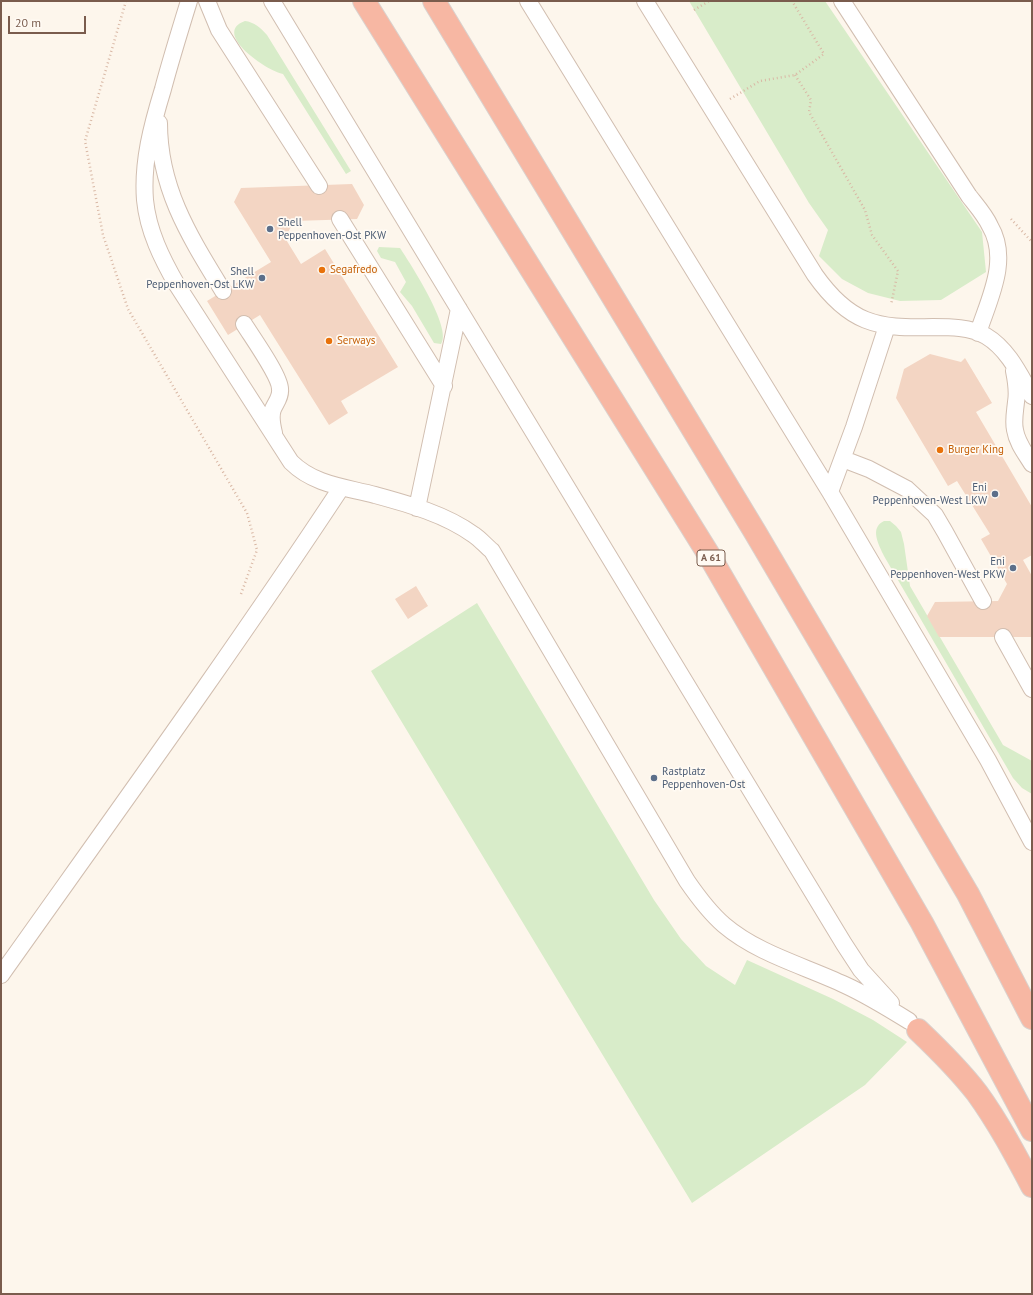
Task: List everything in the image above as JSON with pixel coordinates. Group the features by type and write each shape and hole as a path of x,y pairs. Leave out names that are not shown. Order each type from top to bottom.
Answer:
{"highway":[{"name":"A 61","path":"364,1 709,555 922,923 1032,1130"},
{"path":"434,1 755,532 968,894 1032,1018"},
{"path":"913,1025 943,1054 976,1093 1003,1133 1032,1186"}],"lane":[{"path":"189,1 159,103 146,157 145,200 149,222 154,241 164,263 177,285 291,462 301,472 312,478 341,488 374,495 417,508 458,524 475,535 492,551 687,881 713,915 729,929 754,945 876,1000 913,1025"},
{"path":"207,1 219,30 319,186"},
{"path":"272,1 844,944 861,970 913,1025"},
{"path":"528,1 830,492 988,760 1032,842"},
{"path":"645,1 826,291 854,315 870,322 887,326 917,328 952,327 986,336 1010,358 1032,396"},
{"path":"842,1 968,196 991,226 998,248 997,274 978,333"},
{"path":"159,103 159,126 162,159 170,192 178,213 190,237 223,291"},
{"path":"340,219 444,386"},
{"path":"417,508 444,386 459,309"},
{"path":"244,324 277,377 280,387 280,394 273,409 272,416 272,426 276,440"},
{"path":"830,492 843,460 887,326"},
{"path":"1010,358 1017,384 1014,417 1015,431 1021,446 1032,464"},
{"path":"843,460 869,469 907,489 935,515 983,601"},
{"path":"1,975 212,678 299,552 341,488"},
{"path":"1003,637 1032,689"}],"path":[{"path":"126,1 85,141 103,235 128,309 247,513 257,550 239,600"},
{"path":"694,10 709,1"},
{"path":"744,91 760,81 795,75 824,54 792,1"},
{"path":"795,75 811,100 809,112 865,210 872,235 898,271 887,326"}],"green space":[{"path":"689,1 825,1 982,232 986,272 941,300 900,301 868,293 842,279 819,256 828,230 809,203"},
{"path":"245,21 257,26 267,35 351,171 346,174 283,74 255,59 245,51 238,42 234,34 236,27"},
{"path":"379,247 400,248 421,281 436,311 443,336 441,344 434,343 412,306 400,292 406,282 395,262 381,258 377,251"},
{"path":"884,521 890,521 901,532 910,586 1003,745 1032,761 1032,794 1022,788 1013,778 884,556 876,537 876,532 879,524"},
{"path":"477,603 654,900 681,939 706,966 735,985 747,960 833,999 873,1020 907,1042 865,1085 692,1203 371,671"}],"building":[{"name":"Serways","path":"352,184 364,205 357,219 294,221 285,238 301,264 325,249 398,367 341,401 348,413 329,425 260,315 228,335 207,301 271,262 234,202 241,188"},
{"path":"930,354 961,362 965,358 992,403 976,412 1032,507 1032,555 1023,560 1032,576 1032,637 939,637 927,616 935,602 998,601 1007,584 981,539 990,534 957,481 948,486 896,398 904,369"},
{"path":"416,586 428,606 408,619 395,599"}],"place":[{"name":"Shell Peppenhoven-Ost PKW","path":"270,229"},
{"name":"Segafredo","path":"322,270"},
{"name":"Shell Peppenhoven-Ost LKW","path":"262,278"},
{"name":"Serways","path":"329,341"},
{"name":"Burger King","path":"940,450"},
{"name":"Eni Peppenhoven-West LKW","path":"995,494"},
{"name":"Eni Peppenhoven-West PKW","path":"1013,568"},
{"name":"Rastplatz Peppenhoven-Ost","path":"654,778"}]}
